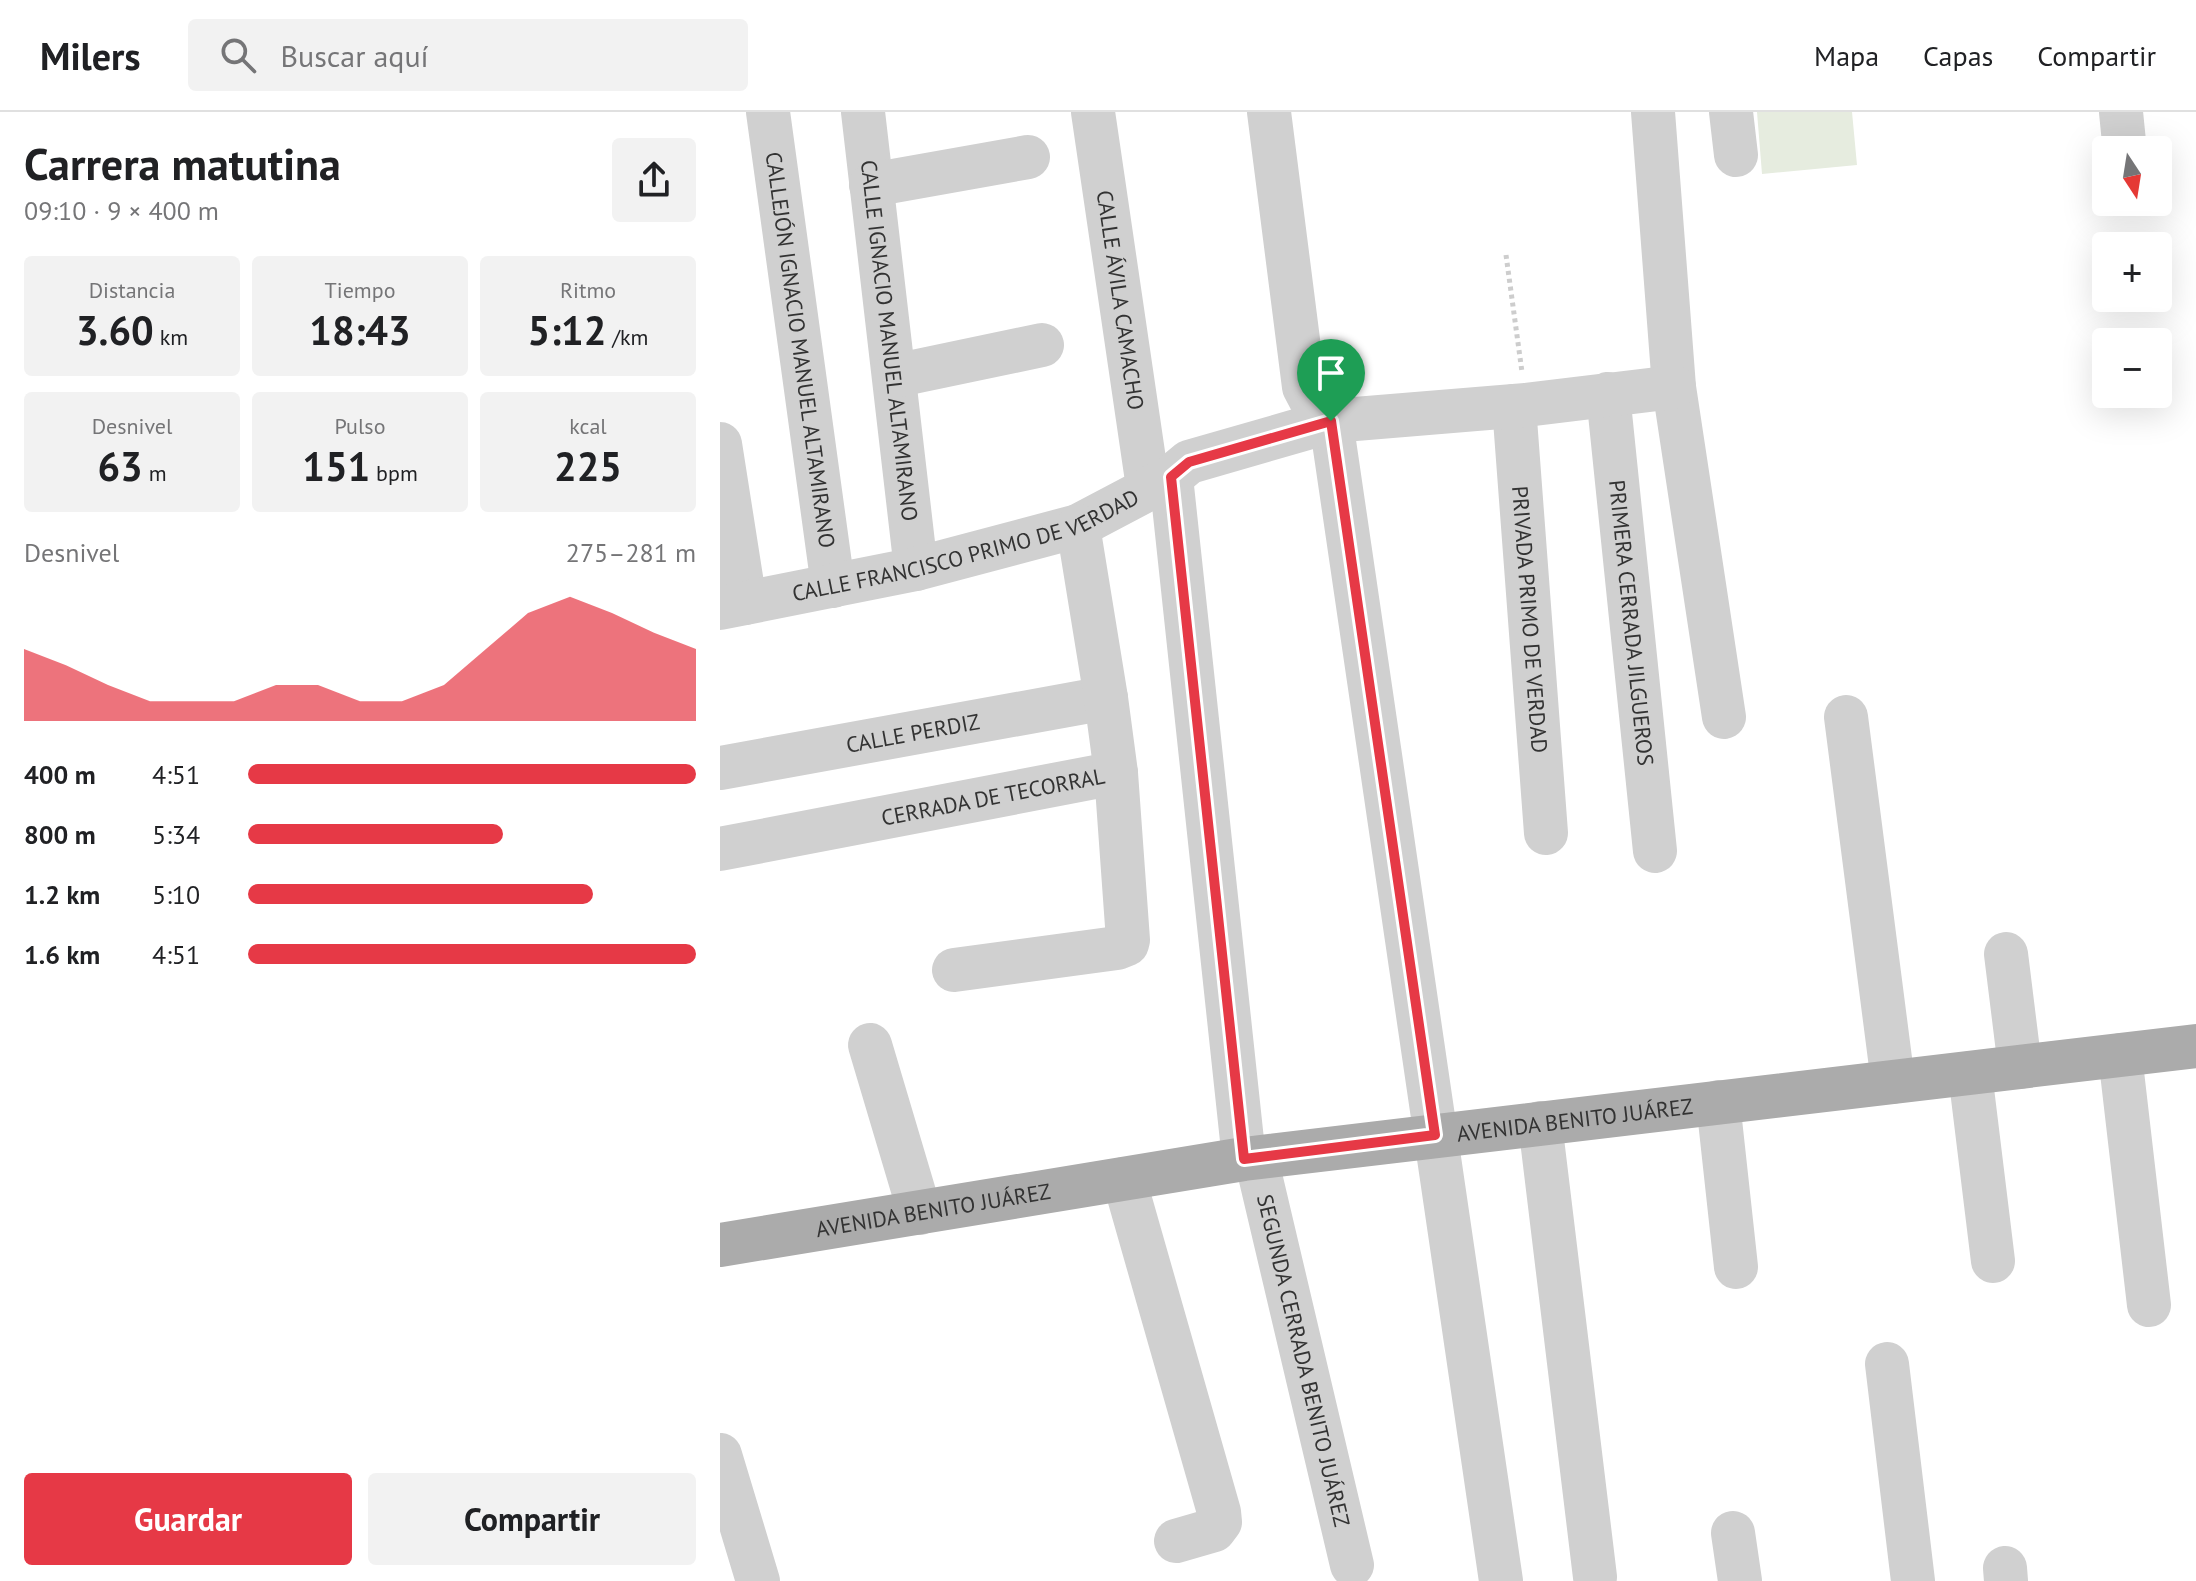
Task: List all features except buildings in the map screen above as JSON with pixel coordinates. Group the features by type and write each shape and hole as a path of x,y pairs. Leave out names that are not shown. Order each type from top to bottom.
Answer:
{"main road":[{"name":"AVENIDA BENITO JUÁREZ","path":"720,1245 1250,1158 2196,1046"}],"street":[{"name":"CALLEJÓN IGNACIO MANUEL ALTAMIRANO","path":"768,112 833,586"},
{"name":"CALLE IGNACIO MANUEL ALTAMIRANO","path":"863,112 916,569"},
{"name":"CALLE ÁVILA CAMACHO","path":"1093,112 1160,482 1250,1158"},
{"path":"1269,112 1304,387 1315,408 1331,421 1501,1581"},
{"path":"1653,112 1674,387 1724,717"},
{"path":"1731,112 1736,155"},
{"path":"871,185 1028,157"},
{"path":"894,376 1042,345"},
{"name":"CALLE FRANCISCO PRIMO DE VERDAD","path":"733,606 916,569 1078,526 1160,482 1189,462 1331,421 1520,405 1674,387"},
{"name":"PRIMERA CERRADA JILGUEROS","path":"1608,394 1655,851"},
{"name":"PRIVADA PRIMO DE VERDAD","path":"1520,405 1546,833"},
{"path":"720,444 733,606"},
{"name":"CERRADA DE TECORRAL","path":"720,849 1116,773 1078,526"},
{"name":"CALLE PERDIZ","path":"720,768 1106,698"},
{"path":"1846,717 1893,1082"},
{"path":"954,970 1117,948 1127,944 1129,935 1116,773"},
{"path":"2006,954 2020,1067"},
{"path":"870,1045 920,1213"},
{"path":"2120,1055 2149,1305"},
{"path":"1970,1073 1993,1261"},
{"path":"1718,1102 1736,1267"},
{"path":"1540,1123 1595,1577"},
{"name":"SEGUNDA CERRADA BENITO JUÁREZ","path":"1250,1158 1352,1565"},
{"path":"1124,1179 1219,1512 1220,1522 1214,1530 1206,1535 1176,1541"},
{"path":"1887,1364 1913,1581"},
{"path":"720,1455 758,1581"},
{"path":"1733,1533 1740,1581"}],"path":[{"path":"1506,255 1520,405"}],"shaded area":[{"path":"1757,112 1852,112 1857,165 1762,174"}],"route":[{"path":"1331,421 1435,1135 1244,1159 1171,477 1189,462 1331,421"}]}
